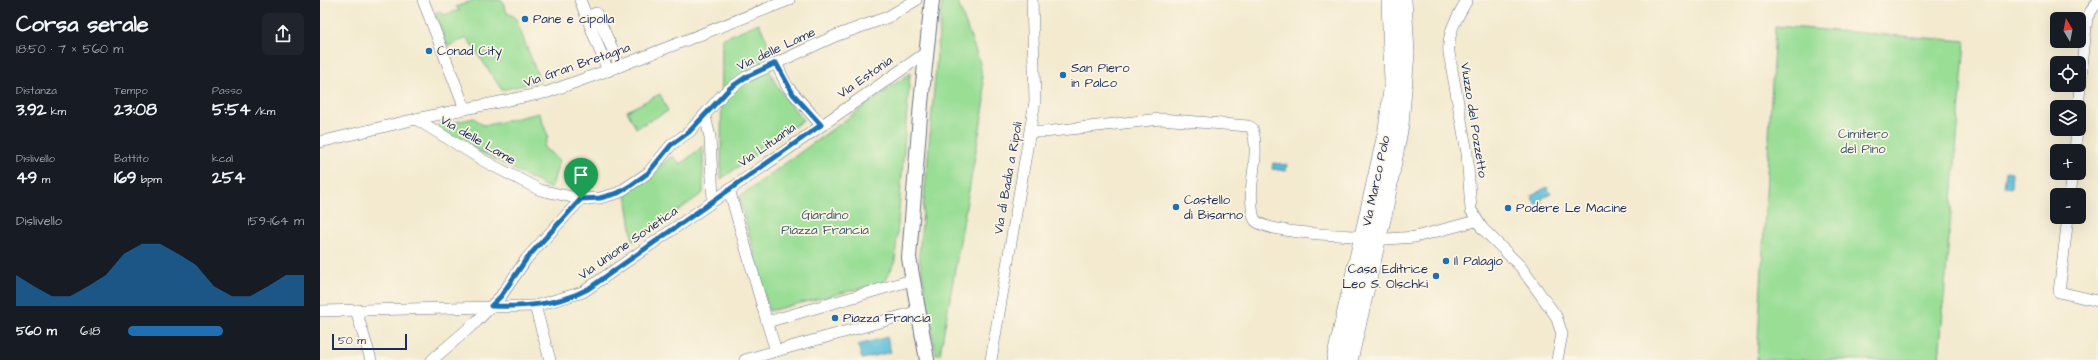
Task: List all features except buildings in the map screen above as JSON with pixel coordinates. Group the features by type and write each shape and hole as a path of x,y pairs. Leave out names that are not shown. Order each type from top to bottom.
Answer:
{"highway":[{"name":"Via Marco Polo","path":"1343,355 1388,130 1393,82 1390,0"},
{"name":"Via Marco Polo","path":"1343,355 1384,212 1400,125 1406,53 1403,0"}],"main road":[{"path":"928,360 920,311 912,280 909,246 932,0"}],"street":[{"path":"423,0 465,109"},
{"path":"580,0 608,71"},
{"name":"Via Gran Bretagna","path":"320,141 416,119 548,92 608,71 764,5 789,0"},
{"name":"Via delle Lame","path":"416,119 486,162 540,190 581,199 606,196 618,193 648,173 671,145 689,132 730,88 746,77 835,36 888,17 916,0"},
{"name":"Via di Badia a Ripoli","path":"991,360 1031,132 1035,101 1032,0"},
{"name":"Viuzzo del Pozzetto","path":"1467,0 1452,27 1448,38 1467,153 1471,210 1476,221 1520,266 1556,316 1562,334 1557,360"},
{"path":"2079,100 2087,17 2098,1"},
{"path":"587,17 596,13 620,66"},
{"name":"Via Estonia","path":"821,125 927,52"},
{"path":"776,63 793,94 821,125"},
{"path":"704,116 710,137 713,200"},
{"path":"1031,132 1044,132 1160,119 1248,126 1252,128 1255,136 1252,186 1253,214 1255,220 1266,226 1284,230 1355,236"},
{"name":"Via Lituania","path":"730,189 821,125"},
{"path":"730,189 776,351"},
{"name":"Via Unione Sovietica","path":"320,312 491,306 535,306 577,294 588,289 730,189"},
{"path":"432,360 477,321 501,296 527,258 581,199"},
{"path":"1387,239 1415,237 1476,221"},
{"path":"2067,224 2059,292 2098,301"},
{"path":"767,322 912,280"},
{"path":"535,306 550,360"},
{"path":"356,310 371,360"},
{"path":"745,360 920,311"}],"green space":[{"path":"474,0 502,0 507,13 515,17 540,81 502,90 467,38 448,46 435,14 440,12 444,15 460,10 456,7"},
{"path":"942,0 957,0 980,63 985,100 940,354 936,354 919,256"},
{"path":"759,23 775,60 768,64 770,72 782,94 803,120 721,179 722,39"},
{"name":"Cimitero del Pino","path":"1775,26 1965,41 1939,360 1757,360"},
{"name":"Giardino Piazza Francia","path":"910,73 895,261 885,282 769,311 739,197"},
{"path":"660,94 668,111 636,128 627,111"},
{"path":"539,113 548,136 544,148 560,160 551,189 433,127 474,118 483,125 488,125"},
{"path":"703,146 703,193 633,242 626,194 672,156 681,164"}],"water":[{"path":"1273,163 1287,165 1286,171 1272,169"},
{"path":"2006,171 2012,172 2011,188 2004,187"},
{"path":"1547,187 1551,194 1541,199 1542,202 1536,205 1531,196"},
{"path":"887,337 891,352 862,359 858,345"}],"place":[{"name":"Pane e cipolla","path":"525,19"},
{"name":"Conad City","path":"429,51"},
{"name":"San Piero in Palco","path":"1063,75"},
{"name":"Castello di Bisarno","path":"1176,207"},
{"name":"Podere Le Macine","path":"1508,208"},
{"name":"Il Palagio","path":"1446,261"},
{"name":"Casa Editrice Leo S. Olschki","path":"1436,276"},
{"name":"Piazza Francia","path":"835,318"}],"route":[{"path":"776,63 787,86 821,125 588,289 562,299 535,306 491,306 501,296 527,258 581,199 600,198 618,193 630,186 648,173 671,145 689,132 719,98 730,88 757,71 776,63"}]}
